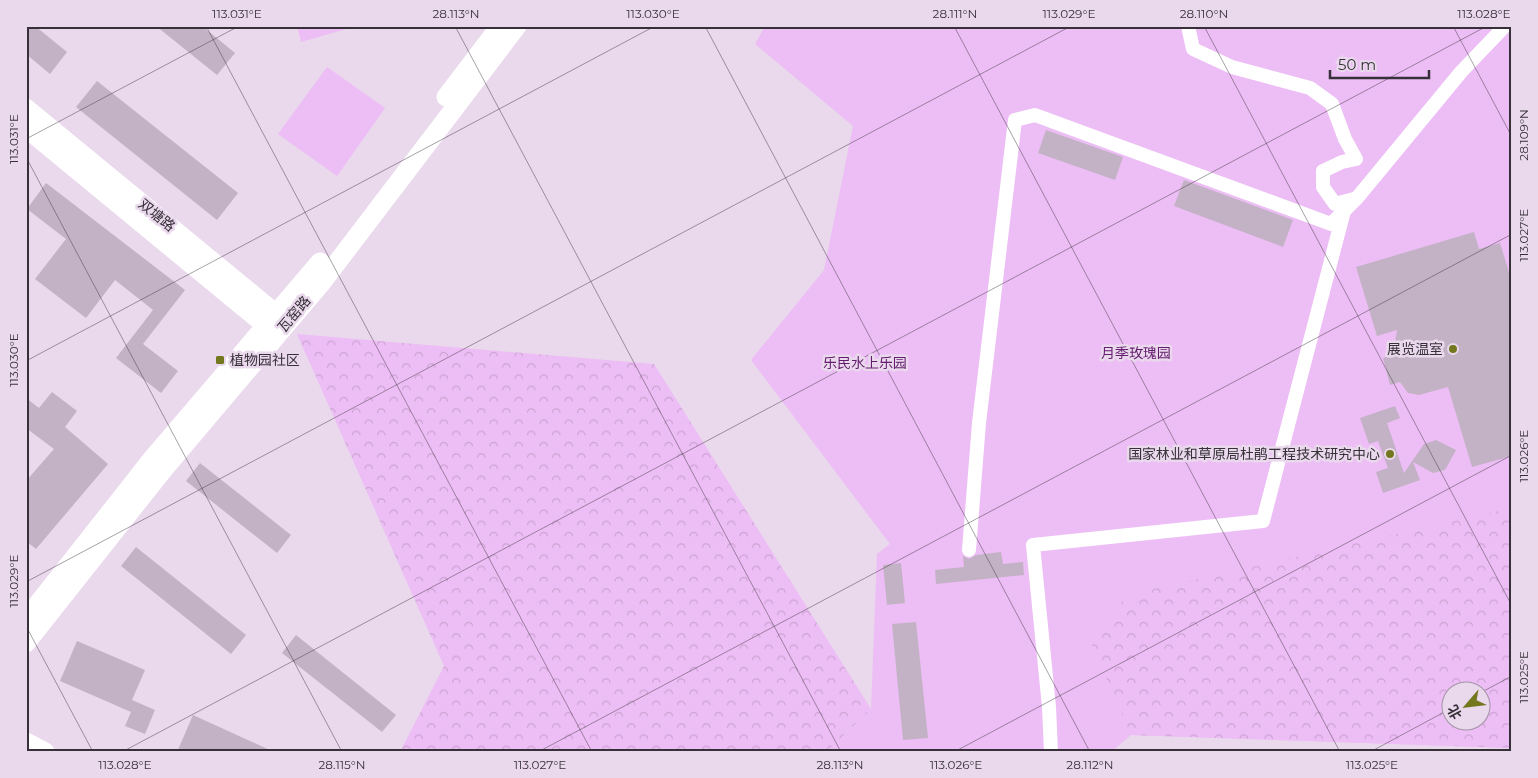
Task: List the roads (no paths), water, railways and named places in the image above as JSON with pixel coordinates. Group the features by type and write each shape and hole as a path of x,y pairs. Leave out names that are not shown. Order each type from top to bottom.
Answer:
{"main road":[{"name":"瓦窑路","path":"26,643 277,324 311,274 500,26"},
{"name":"瓦窑路","path":"26,619 152,459 277,324 323,280 517,26"},
{"name":"双塘路","path":"26,108 277,324"},
{"name":"双塘路","path":"26,128 277,324"},
{"path":"26,742 45,752"}],"street":[{"path":"1188,26 1194,49 1232,67 1310,88 1332,104 1356,159 1342,162 1323,170 1323,187 1335,204 1357,198"},
{"path":"969,550 979,423 1015,120 1035,115 1330,224 1357,198 1461,72 1505,26"},
{"path":"1051,752 1049,707 1033,544 1263,521 1344,211"}],"place":[{"name":"展览温室","path":"1453,349"},
{"name":"植物园社区","path":"220,360"},
{"name":"国家林业和草原局杜鹃工程技术研究中心","path":"1390,454"}],"park label":[{"name":"月季玫瑰园","path":"1136,353"},
{"name":"乐民水上乐园","path":"865,363"}]}
